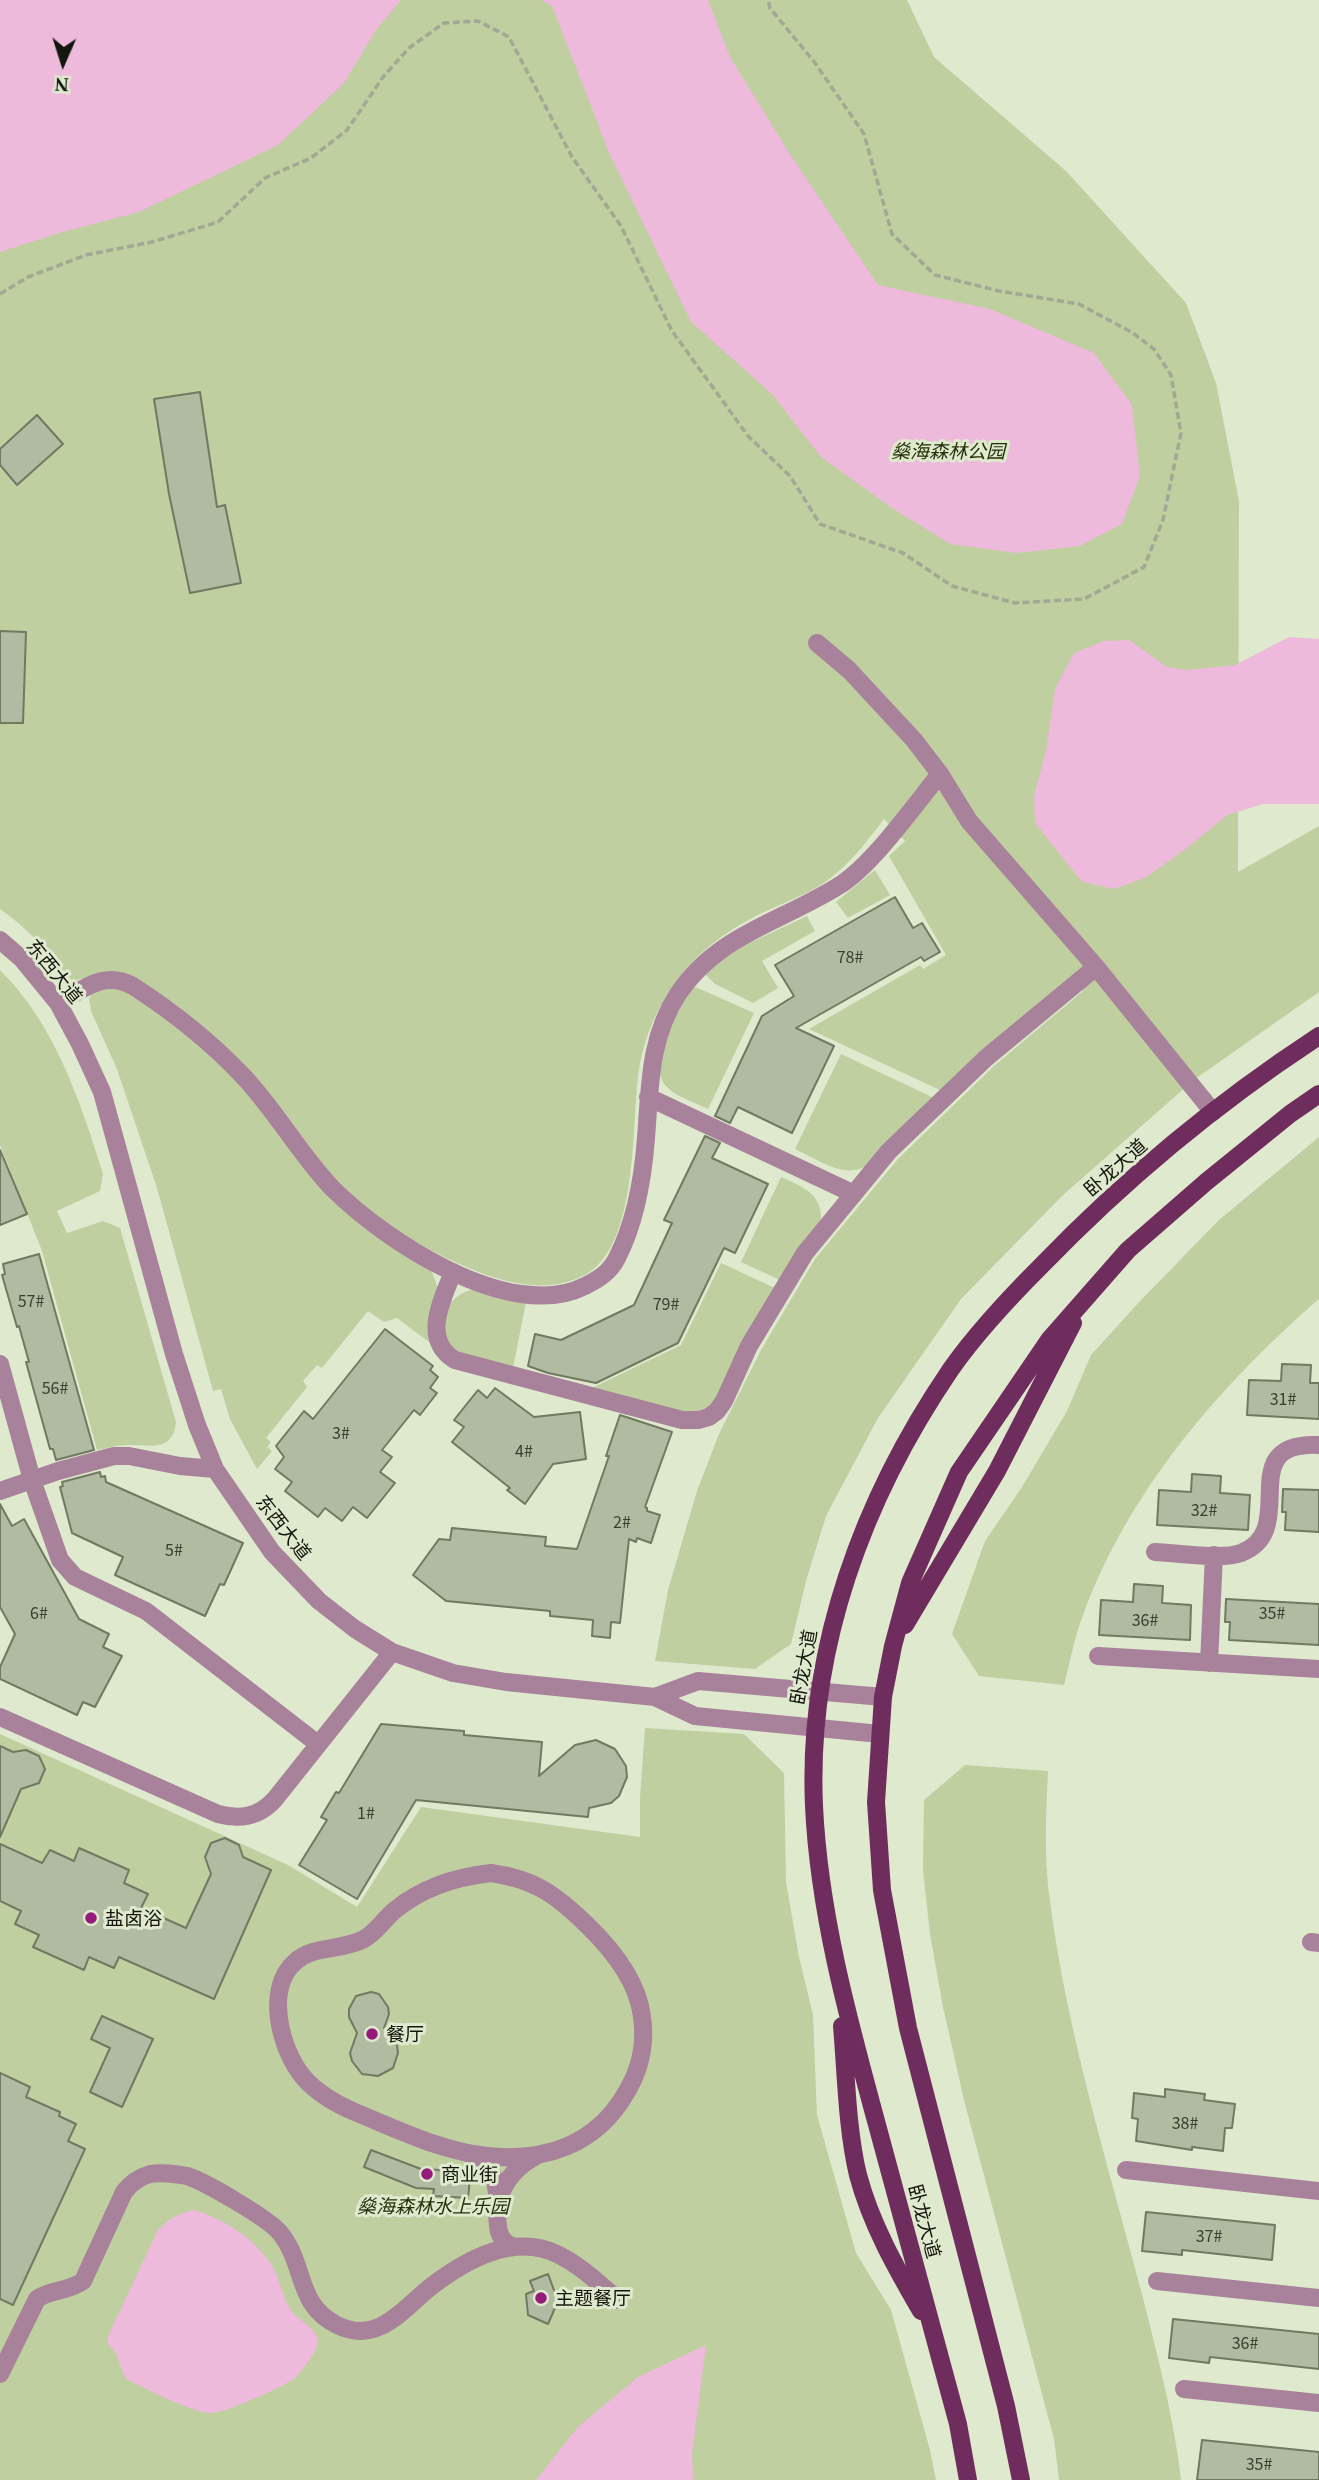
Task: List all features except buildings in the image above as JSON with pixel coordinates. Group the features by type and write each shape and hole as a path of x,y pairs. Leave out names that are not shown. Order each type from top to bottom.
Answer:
{"main road":[{"name":"卧龙大道","path":"968,2480 958,2424 838,1973 823,1897 815,1819 814,1728 825,1653 844,1580 873,1507 914,1429 953,1366 1007,1300 1089,1216 1258,1076 1319,1036"},
{"name":"卧龙大道","path":"1021,2480 1006,2406 908,2028 883,1890 876,1802 883,1697 893,1646 910,1583 959,1472 1049,1340 1128,1251 1206,1182 1319,1094"},
{"path":"893,1646 997,1471 1084,1301"},
{"path":"838,1973 848,2104 858,2175 886,2251 933,2334"}],"street":[{"path":"817,643 849,670 914,740 940,774 969,821 1096,967 1213,1112"},
{"path":"58,1003 105,979 123,981 192,1027 245,1078 308,1161 355,1209 402,1244 453,1272 507,1292 534,1297 559,1295 599,1279 617,1258 631,1226 642,1171 650,1071 657,1040 675,998 706,959 727,945 842,884 870,857 940,774"},
{"name":"东西大道","path":"0,940 22,959 58,1003 102,1092 174,1354 215,1469 272,1552 319,1601 355,1629 392,1652 466,1675 506,1682 655,1697 698,1681 883,1697"},
{"path":"453,1272 436,1318 435,1330 439,1346 455,1360 682,1420 699,1420 717,1411 724,1401 749,1346 805,1253 889,1151 986,1058 1096,967"},
{"path":"648,1097 854,1194"},
{"path":"0,1364 32,1480 60,1560 66,1569 75,1577 146,1611 318,1744"},
{"path":"1155,1552 1232,1556 1254,1546 1264,1535 1269,1522 1273,1463 1290,1447 1319,1444"},
{"path":"0,1491 114,1456 215,1469"},
{"path":"1209,1663 1214,1555"},
{"path":"0,1717 232,1818 259,1813 268,1807 392,1652"},
{"path":"1098,1656 1319,1669"},
{"path":"655,1697 695,1716 880,1734"},
{"path":"491,1873 515,1876 541,1886 573,1911 615,1955 627,1975 642,2015 642,2057 636,2077 613,2114 603,2125 568,2147 512,2157 465,2152 422,2140 352,2110 317,2091 296,2068 283,2032 278,1998 285,1974 294,1963 305,1955 351,1945 366,1938 392,1913 429,1888 449,1880 491,1873"},
{"path":"465,2152 484,2162 491,2172 496,2182 498,2200 493,2238 489,2246 476,2258"},
{"path":"498,2200 503,2186 518,2168 540,2154"},
{"path":"1126,2171 1319,2191"},
{"path":"0,2374 37,2299 45,2294 70,2289 82,2281 124,2192 130,2184 150,2174 188,2176 272,2223 293,2252 304,2290 313,2306 326,2319 341,2327 368,2330 387,2324 400,2316 432,2286 476,2258 489,2252 514,2247 538,2248 558,2254 576,2265 618,2300"},
{"path":"497,2219 503,2241 514,2247"},
{"path":"1157,2281 1319,2298"},
{"path":"1184,2389 1319,2403"}],"path":[{"path":"0,294 28,277 86,255 152,242 218,222 265,178 311,158 346,130 383,77 410,48 444,23 478,21 509,37 572,157 621,226 672,331 748,436 790,477 820,524 903,553 952,586 1015,603 1084,599 1144,568 1163,520 1181,433 1171,375 1166,366 1154,349 1133,333 1079,304 999,291 935,275 892,234 864,134 815,64 770,8 768,0"}],"green space":[{"name":"燊海森林公园","path":"0,0 907,0 934,57 1066,171 1186,303 1216,383 1239,501 1238,872 1319,826 1319,992 1195,1079 1063,1195 961,1299 878,1418 826,1516 806,1581 791,1644 755,1669 655,1661 668,1590 697,1491 719,1434 761,1350 815,1259 898,1159 994,1066 1083,991 1069,980 942,1091 809,1029 920,965 923,969 946,955 889,856 905,841 884,819 840,871 814,889 730,931 700,954 675,983 654,1019 642,1055 629,1183 616,1237 604,1258 588,1273 561,1284 532,1285 476,1271 438,1254 369,1211 312,1155 207,1031 145,984 120,973 72,981 30,933 0,909"},
{"path":"875,870 890,895 848,918 836,902"},
{"path":"807,916 815,931 762,961 778,988 753,1003 715,984 703,972 741,947"},
{"path":"0,970 20,992 51,1040 85,1119 103,1174 100,1191 57,1211 67,1233 103,1221 120,1228 176,1422 171,1438 160,1445 126,1445 97,1450 42,1251 0,1145"},
{"path":"103,986 126,989 217,1058 271,1122 431,1270 438,1288 433,1345 397,1318 384,1322 368,1311 322,1368 317,1365 303,1381 307,1387 266,1438 271,1442 267,1447 272,1451 257,1469 230,1419 221,1389 213,1391 157,1188 117,1069 91,1011 89,999 95,989"},
{"path":"693,986 754,1013 708,1109 681,1097 668,1088 661,1078 661,1051"},
{"path":"841,1054 934,1098 869,1165 860,1169 832,1167 795,1149"},
{"path":"1319,1137 1319,1299 1282,1332 1212,1405 1180,1443 1151,1484 1124,1527 1101,1572 1079,1626 1064,1685 979,1676 952,1634 985,1541 1022,1487 1067,1411 1091,1355 1219,1220"},
{"path":"781,1177 810,1193 821,1212 821,1222 782,1281 741,1262"},
{"path":"721,1263 777,1289 714,1402 704,1410 685,1413 592,1388 681,1345"},
{"path":"474,1289 526,1302 513,1368 452,1351 446,1342 443,1322 449,1305 464,1292"},
{"name":"燊海森林水上乐园","path":"645,1728 744,1734 784,1773 786,1882 799,1957 813,2015 817,2115 856,2253 891,2310 936,2480 0,2480 0,1734 288,1865 357,1907 421,1807 640,1837"},
{"path":"965,1765 1048,1771 1047,1879 1056,1945 1089,2097 1160,2366 1181,2480 1059,2480 1054,2439 964,2100 930,1934 923,1870 924,1800"}],"shaded area":[{"path":"0,0 401,0 376,30 344,83 278,145 139,212 0,252"},
{"path":"541,0 708,0 730,57 791,156 878,285 990,309 1094,353 1132,405 1140,476 1122,524 1080,546 1016,553 950,544 889,506 820,456 773,395 691,322 610,155 552,6"},
{"path":"1289,637 1319,639 1319,804 1263,804 1227,815 1145,878 1114,889 1082,882 1035,823 1034,796 1046,750 1055,689 1074,653 1104,641 1129,640 1167,667 1186,670 1235,665"},
{"path":"194,2210 228,2225 259,2249 274,2269 290,2308 315,2332 318,2340 310,2360 296,2377 242,2404 212,2413 181,2405 128,2380 107,2338 157,2232 173,2218"},
{"path":"706,2345 692,2454 693,2480 536,2480 577,2428 638,2377"}],"place":[{"name":"盐卤浴","path":"91,1918"},
{"name":"餐厅","path":"372,2034"},
{"name":"商业街","path":"427,2174"},
{"name":"主题餐厅","path":"541,2298"}]}
